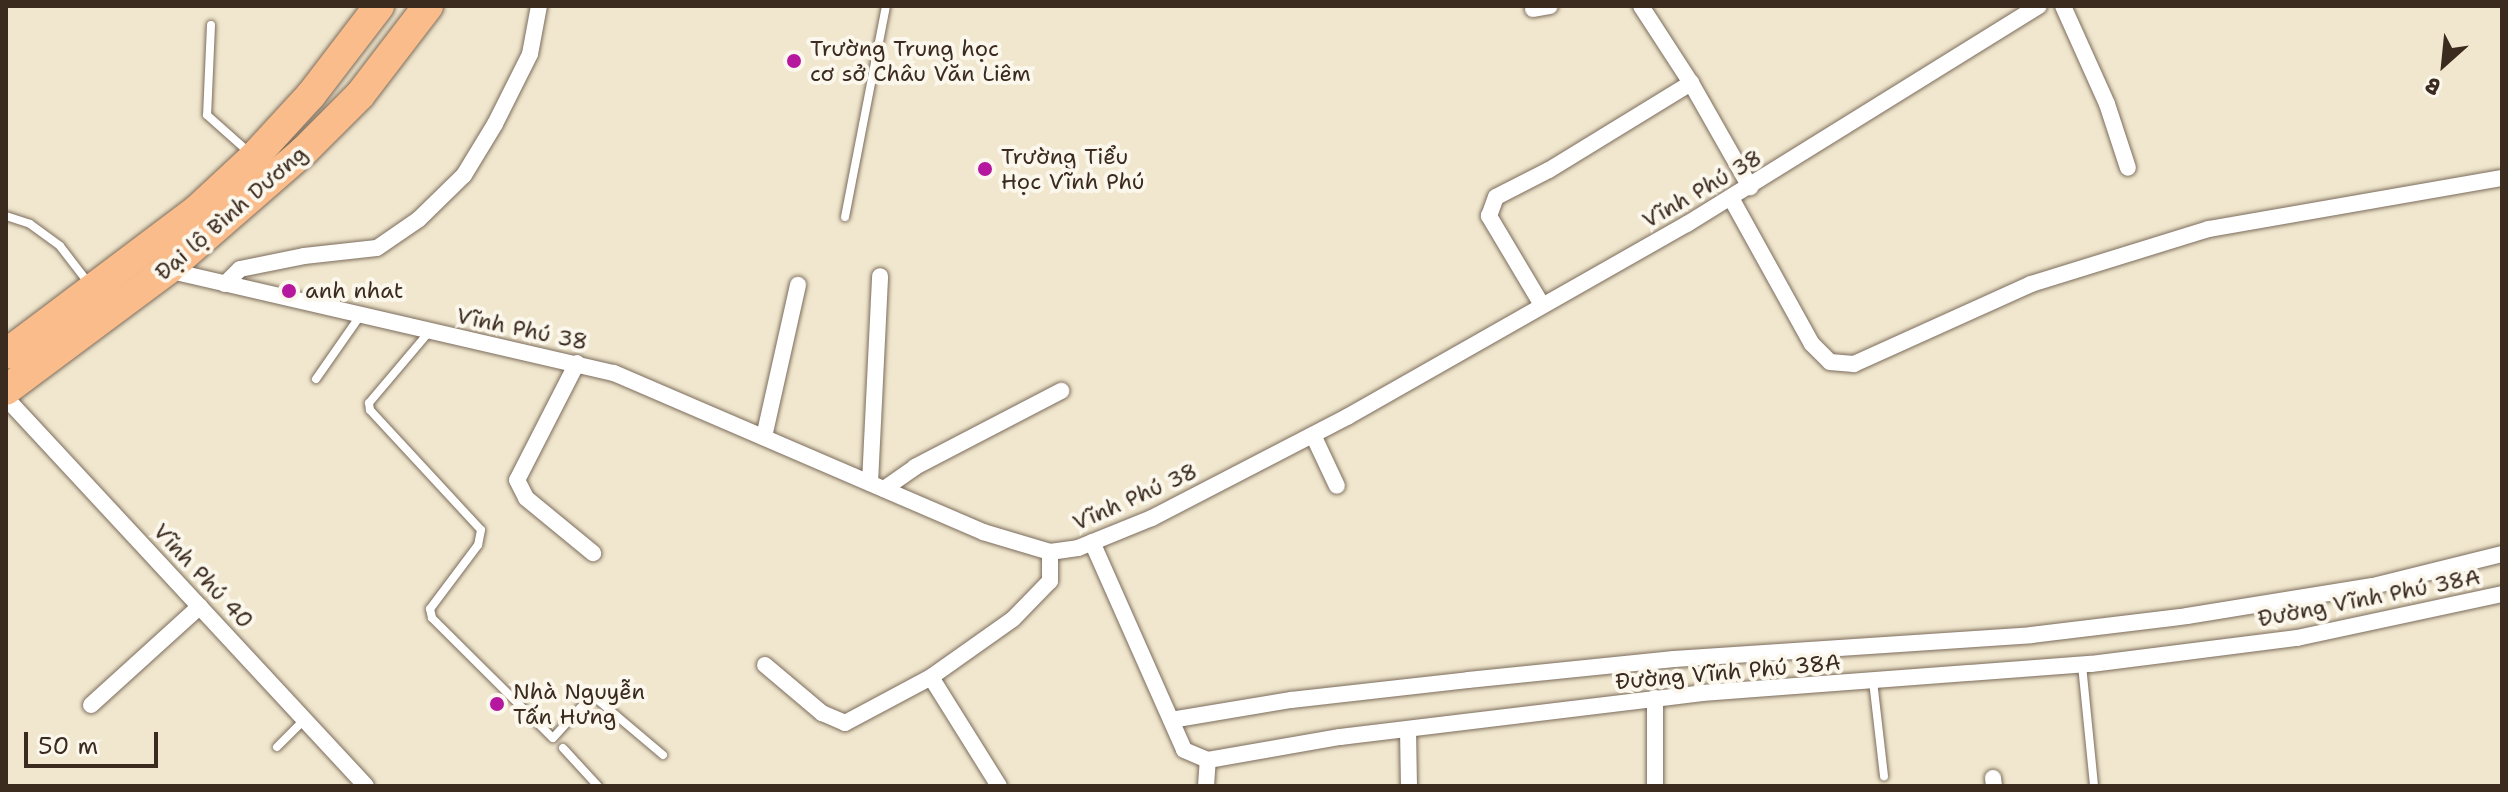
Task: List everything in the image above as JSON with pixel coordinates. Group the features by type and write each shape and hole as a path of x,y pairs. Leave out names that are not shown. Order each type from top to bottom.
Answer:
{"highway":[{"name":"Đại lộ Bình Dương","path":"6,354 196,211 254,157 311,95 379,6"},
{"name":"Đại lộ Bình Dương","path":"6,390 167,270 333,124 389,61 428,6"}],"street":[{"path":"225,284 240,269 304,256 377,248 419,219 464,175 495,124 530,54 539,6"},
{"path":"1533,9 1550,6"},
{"path":"1641,6 1691,83 1750,187"},
{"name":"Vĩnh Phú 38","path":"167,270 614,373 983,532 1050,552 1092,542 1152,518 1313,435 1750,187 2039,6"},
{"path":"2063,6 2107,104 2128,168"},
{"path":"1542,305 1489,216 1496,197 1549,170 1691,83"},
{"path":"1731,198 1812,344 1830,362 1854,364 2031,284 2209,229 2502,178"},
{"path":"880,276 877,486 1061,391"},
{"path":"764,437 798,285"},
{"path":"577,363 517,480 526,498 593,553"},
{"name":"Vĩnh Phú 40","path":"6,398 366,786"},
{"path":"1313,435 1337,486"},
{"path":"1092,542 1184,750 1208,760 1206,786"},
{"path":"765,665 822,713 845,723 931,677 1013,619 1050,581 1050,552"},
{"path":"1171,720 1291,700 1468,680 1674,659 2031,635 2187,616 2373,586 2502,554"},
{"name":"Đường Vĩnh Phú 38A","path":"1208,760 1408,729 1655,698 2082,665 2297,638 2502,594"},
{"path":"91,705 200,606"},
{"path":"931,677 999,786"},
{"path":"1655,698 1655,786"},
{"path":"1408,729 1409,786"}],"lane":[{"path":"845,217 886,6"},
{"path":"211,25 207,115 254,157"},
{"path":"6,216 30,224 60,246 92,289"},
{"path":"316,379 360,316"},
{"path":"429,332 369,403 370,410 481,530 478,545 430,609 432,618 553,738 592,695 663,755"},
{"path":"2082,665 2094,786"},
{"path":"1873,681 1884,776"},
{"path":"277,747 305,719"},
{"path":"563,748 598,786"}],"place":[{"name":"Trường Trung học cơ sở Châu Văn Liêm","path":"794,61"},
{"name":"Trường Tiểu Học Vĩnh Phú","path":"985,169"},
{"name":"anh nhat","path":"289,291"},
{"name":"Nhà Nguyễn Tấn Hưng","path":"497,704"}]}
